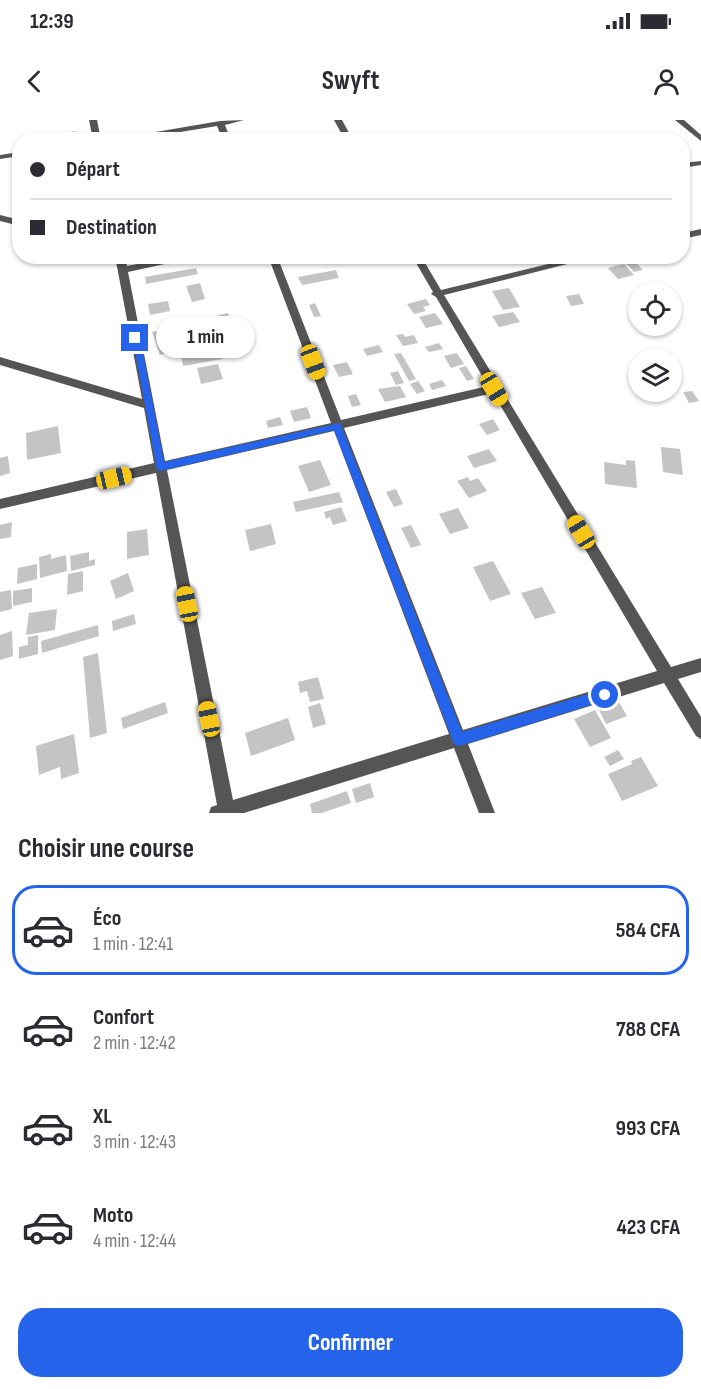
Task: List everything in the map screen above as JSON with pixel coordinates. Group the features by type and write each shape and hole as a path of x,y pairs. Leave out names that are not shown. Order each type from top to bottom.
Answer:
{"street":[{"path":"163,132 240,120"},
{"path":"679,120 701,139"},
{"path":"220,123 224,132"},
{"path":"121,264 223,812 701,665"},
{"path":"122,270 154,264"},
{"path":"275,264 487,813"},
{"path":"420,264 436,294 701,731"},
{"path":"436,294 562,264"},
{"path":"0,361 148,405"},
{"path":"0,504 494,389"}],"building":[{"path":"624,264 634,275 618,279 608,268"},
{"path":"627,264 637,264 643,270 634,272"},
{"path":"196,268 198,274 146,284 145,277"},
{"path":"336,270 339,278 302,285 298,277"},
{"path":"200,283 205,299 192,302 186,286"},
{"path":"509,288 520,307 503,310 492,291"},
{"path":"579,294 584,304 571,306 566,296"},
{"path":"426,299 430,305 423,307 426,311 414,314 407,304"},
{"path":"168,301 170,311 150,315 148,304"},
{"path":"315,303 321,316 314,317 309,305"},
{"path":"513,312 520,322 499,327 492,316"},
{"path":"228,313 230,319 225,320 227,325 218,327 215,316"},
{"path":"435,313 443,324 426,328 419,317"},
{"path":"174,327 177,336 170,338 175,351 160,355 152,332"},
{"path":"403,334 405,337 414,335 418,343 403,346 396,335"},
{"path":"219,343 223,359 183,366 180,351"},
{"path":"439,343 443,349 429,352 425,347"},
{"path":"379,345 383,352 367,356 363,349"},
{"path":"401,353 416,379 409,381 394,354"},
{"path":"457,353 464,364 451,368 444,356"},
{"path":"347,362 353,374 339,377 333,365"},
{"path":"218,364 223,379 201,384 197,368"},
{"path":"466,366 474,379 467,381 459,368"},
{"path":"398,371 404,383 396,385 390,373"},
{"path":"442,380 446,386 432,390 429,384"},
{"path":"418,381 425,391 417,394 410,384"},
{"path":"400,386 406,397 385,402 378,389"},
{"path":"692,391 699,401 689,403 683,392"},
{"path":"356,394 361,405 352,407 348,396"},
{"path":"307,407 311,418 294,422 290,411"},
{"path":"280,417 283,425 268,428 266,421"},
{"path":"493,419 500,430 487,435 479,424"},
{"path":"58,426 61,453 27,460 26,433"},
{"path":"661,447 680,449 683,475 663,472"},
{"path":"489,449 497,461 474,468 467,456"},
{"path":"8,456 10,473 0,476 0,458"},
{"path":"320,460 331,485 309,492 298,466"},
{"path":"626,460 635,461 637,488 605,484 604,462 626,465"},
{"path":"468,477 470,481 478,478 487,491 469,498 457,481"},
{"path":"396,489 403,504 394,507 386,492"},
{"path":"339,492 343,502 296,512 293,502"},
{"path":"341,507 347,521 333,525 330,517 326,519 324,512"},
{"path":"458,508 469,528 450,534 439,514"},
{"path":"12,522 11,537 0,539 0,525"},
{"path":"271,524 276,544 250,551 245,530"},
{"path":"411,525 421,545 411,548 401,528"},
{"path":"147,529 149,555 127,559 127,532"},
{"path":"89,552 89,561 95,559 95,565 71,571 70,556"},
{"path":"51,554 51,559 66,555 67,571 40,578 39,557"},
{"path":"493,561 511,594 490,601 473,567"},
{"path":"37,564 37,579 17,584 18,568"},
{"path":"83,571 83,591 67,595 68,574"},
{"path":"128,573 134,591 116,599 110,581"},
{"path":"542,587 556,613 535,619 521,593"},
{"path":"32,588 32,602 13,606 13,591"},
{"path":"11,590 12,609 0,612 0,592"},
{"path":"57,609 55,630 26,635 29,613"},
{"path":"134,614 136,624 113,631 112,621"},
{"path":"98,625 99,636 42,653 41,641"},
{"path":"12,631 13,656 0,660 0,635"},
{"path":"38,635 38,654 19,659 19,647 28,645 28,637"},
{"path":"98,653 107,733 90,738 83,657"},
{"path":"318,677 324,699 310,702 307,691 300,693 298,682"},
{"path":"165,702 168,713 123,729 121,718"},
{"path":"619,702 627,716 606,724 599,710"},
{"path":"320,703 326,724 313,728 308,707"},
{"path":"595,710 611,738 590,747 574,719"},
{"path":"288,718 295,740 251,756 245,733"},
{"path":"74,734 79,773 61,779 60,767 39,775 36,746"},
{"path":"618,750 624,759 610,766 604,757"},
{"path":"641,757 658,786 622,801 608,774 632,764 631,761"},
{"path":"370,783 374,797 356,803 352,789"},
{"path":"347,791 351,803 322,813 312,813 310,804"}],"route":[{"path":"135,338 160,467 337,426 459,740 605,695"}]}
